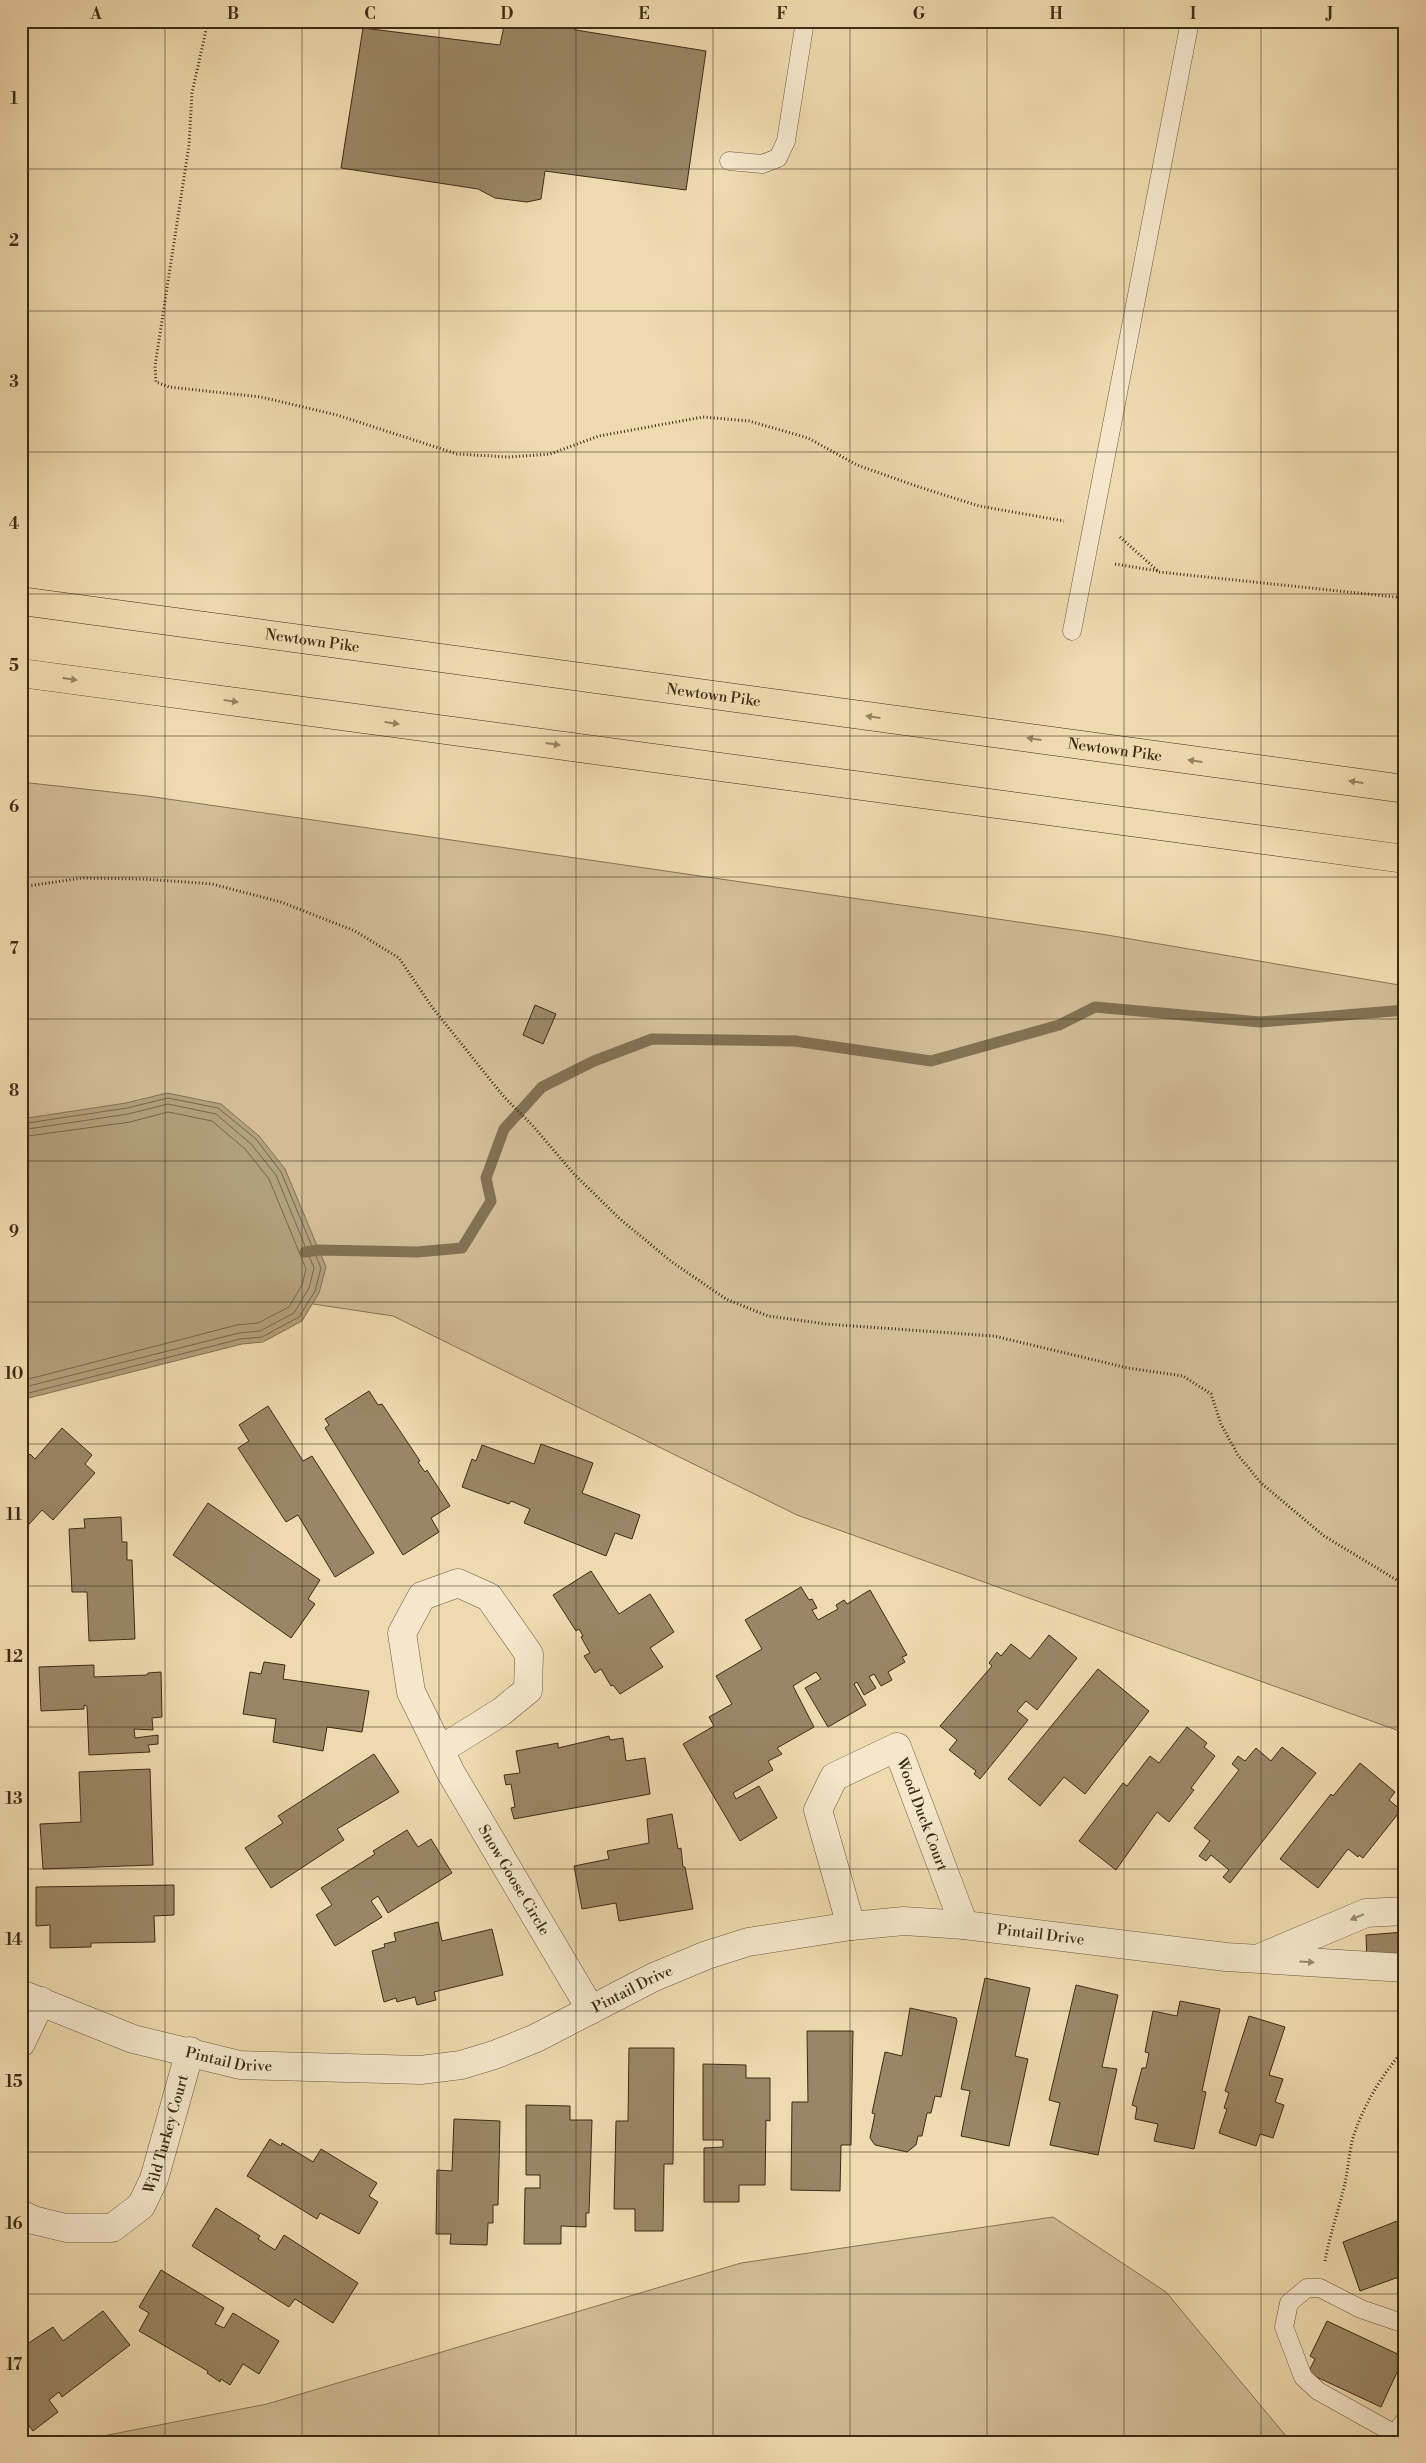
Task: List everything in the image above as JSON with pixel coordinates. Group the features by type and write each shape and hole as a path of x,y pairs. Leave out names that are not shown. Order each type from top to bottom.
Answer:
{"highway":[{"name":"Newtown Pike","path":"21,601 1405,789"},
{"path":"21,673 1405,859"}],"street":[{"name":"Snow Goose Circle","path":"440,1750 500,1712 528,1690 529,1654 489,1597 458,1583 422,1596 402,1633 411,1692 440,1750 591,2010"},
{"name":"Wood Duck Court","path":"851,1926 818,1810 834,1777 897,1747 964,1925"},
{"name":"Pintail Drive","path":"1258,1959 1366,1913 1405,1911"},
{"name":"Pintail Drive","path":"31,1998 133,2039 190,2051 240,2065 421,2070 461,2064 536,2038 654,1976 707,1955 748,1942 851,1926 904,1921 964,1925 1258,1959 1405,1968"},
{"path":"21,2043 31,1998"},
{"name":"Wild Turkey Court","path":"21,2214 33,2220 66,2228 112,2228 141,2206 154,2179 190,2051"}],"lane":[{"path":"729,161 762,164 778,158 786,142 806,21"},
{"path":"1072,631 1190,21"},
{"path":"1400,2432 1318,2391 1303,2377 1284,2327 1289,2303 1308,2288 1320,2288 1361,2308 1405,2324"}],"path":[{"path":"208,21 192,93 189,145 155,366 156,382 169,387 261,397 337,415 457,454 508,457 550,454 599,436 703,417 749,421 808,438 857,465 979,506 1115,532 1159,572"},
{"path":"1085,558 1159,572 1405,598"},
{"path":"21,887 82,878 144,879 212,884 281,902 355,931 399,958 438,1014 504,1098 533,1126 574,1174 627,1225 672,1262 726,1299 768,1316 826,1324 994,1336 1128,1368 1183,1376 1211,1394 1221,1424 1238,1455 1261,1483 1324,1536 1405,1585"},
{"path":"1320,2288 1332,2226 1345,2183 1352,2141 1369,2100 1392,2062 1405,2049"}],"shaded area":[{"path":"21,782 147,796 1101,934 1405,986 1405,1733 797,1515 393,1316 21,1260"},
{"path":"1053,2217 1166,2292 1291,2442 72,2442 267,2404 741,2263"}],"water":[{"path":"167,1093 221,1104 259,1136 285,1169 326,1267 319,1293 302,1321 263,1342 242,1344 21,1400 21,1119 126,1103"}],"building":[{"path":"505,21 558,21 576,30 706,51 686,190 545,171 541,199 527,202 495,198 478,189 341,168 363,28 500,45"},
{"path":"535,1005 556,1014 543,1044 523,1035"},
{"path":"369,1391 378,1405 382,1404 420,1461 418,1462 425,1472 427,1470 450,1506 431,1518 439,1532 403,1555 325,1428 329,1425 325,1419"},
{"path":"268,1406 303,1461 312,1456 374,1553 335,1577 298,1515 286,1522 238,1448 249,1441 239,1425"},
{"path":"62,1428 92,1455 85,1464 95,1473 53,1520 42,1510 21,1533 21,1464 30,1454 35,1459"},
{"path":"541,1444 593,1463 582,1493 640,1515 632,1539 615,1533 606,1556 524,1523 530,1509 511,1501 509,1504 462,1487 472,1459 476,1461 482,1445 534,1464"},
{"path":"208,1503 320,1580 308,1599 315,1604 291,1638 173,1555"},
{"path":"121,1517 122,1542 127,1542 127,1560 132,1560 135,1639 89,1641 87,1592 72,1592 69,1529 85,1528 84,1519"},
{"path":"591,1571 619,1614 650,1594 674,1632 650,1648 663,1667 620,1694 613,1685 611,1686 601,1669 595,1673 584,1656 590,1653 581,1637 583,1636 579,1629 576,1631 553,1595"},
{"path":"801,1587 809,1600 812,1599 817,1608 812,1610 818,1620 838,1609 836,1605 844,1600 847,1604 870,1590 907,1655 902,1657 905,1662 888,1672 892,1680 881,1686 874,1674 869,1677 876,1688 864,1695 857,1682 854,1684 866,1705 828,1727 805,1688 821,1679 816,1672 793,1686 814,1727 777,1748 782,1754 768,1761 773,1770 733,1793 736,1799 759,1786 777,1818 740,1841 683,1744 714,1726 709,1717 732,1704 716,1676 762,1649 745,1620"},
{"path":"1049,1635 1077,1658 1037,1710 1026,1701 1017,1711 1028,1720 980,1779 974,1774 976,1771 949,1750 957,1740 940,1726 992,1666 989,1663 997,1652 1001,1656 1011,1644 1030,1659"},
{"path":"264,1662 285,1665 283,1679 369,1691 362,1732 327,1727 323,1751 273,1742 276,1719 243,1714 250,1672 261,1674"},
{"path":"94,1665 94,1677 147,1675 148,1673 161,1672 162,1717 152,1718 153,1730 134,1729 135,1738 158,1735 158,1744 148,1745 150,1752 89,1755 87,1706 84,1705 84,1709 41,1711 39,1667"},
{"path":"1098,1669 1149,1711 1085,1794 1064,1777 1040,1806 1008,1779"},
{"path":"1187,1727 1207,1743 1204,1747 1215,1756 1191,1788 1194,1790 1169,1822 1157,1812 1116,1870 1079,1841 1123,1783 1127,1786 1150,1756 1159,1763"},
{"path":"609,1736 610,1740 623,1738 626,1761 645,1758 650,1794 514,1819 511,1808 515,1807 511,1784 506,1785 504,1775 520,1773 516,1751 558,1743 558,1748"},
{"path":"1282,1747 1316,1773 1230,1883 1223,1877 1229,1870 1211,1855 1206,1861 1199,1856 1210,1841 1194,1828 1239,1770 1232,1764 1238,1756 1245,1761 1256,1748 1271,1761"},
{"path":"374,1754 399,1792 337,1829 344,1840 271,1888 245,1848 283,1823 278,1816"},
{"path":"1360,1763 1395,1792 1389,1800 1401,1810 1363,1858 1359,1855 1358,1857 1348,1849 1318,1888 1280,1859 1331,1794 1333,1796"},
{"path":"150,1769 153,1865 43,1869 40,1824 81,1822 79,1772"},
{"path":"672,1814 678,1849 681,1848 683,1867 685,1867 693,1909 619,1921 616,1903 582,1909 574,1866 609,1859 607,1851 649,1843 647,1819"},
{"path":"407,1830 418,1847 431,1839 452,1873 388,1913 378,1896 371,1901 382,1917 335,1946 316,1915 332,1905 321,1888 375,1854 373,1851"},
{"path":"174,1885 174,1915 154,1916 155,1942 91,1943 91,1947 50,1948 50,1925 36,1926 36,1887"},
{"path":"438,1922 442,1941 492,1929 503,1975 434,1992 436,2000 417,2005 415,1997 397,2002 396,1998 384,2002 372,1951 385,1947 384,1944 396,1941 394,1933"},
{"path":"1405,1932 1405,1958 1367,1961 1366,1935"},
{"path":"985,1978 1030,1988 1015,2056 1028,2059 1009,2146 961,2136 970,2091 961,2089"},
{"path":"1076,1985 1118,1995 1102,2067 1117,2069 1098,2155 1050,2145 1060,2103 1049,2100"},
{"path":"1180,2001 1220,2009 1202,2091 1206,2092 1194,2149 1154,2141 1158,2124 1135,2119 1137,2107 1132,2105 1142,2068 1146,2068 1149,2053 1145,2052 1153,2011 1177,2016"},
{"path":"910,2008 956,2018 957,2021 941,2097 935,2096 931,2113 927,2113 922,2136 918,2136 916,2145 907,2152 875,2145 870,2138 875,2114 872,2113 885,2052 902,2056"},
{"path":"1249,2016 1285,2027 1269,2075 1283,2079 1275,2102 1284,2105 1273,2138 1260,2134 1256,2146 1219,2133 1227,2109 1224,2108 1229,2093 1225,2091"},
{"path":"807,2031 853,2031 851,2145 841,2145 840,2191 791,2190 792,2102 808,2102"},
{"path":"629,2048 674,2048 673,2164 664,2164 663,2231 635,2231 635,2209 614,2209 616,2121 628,2121"},
{"path":"703,2064 746,2065 746,2078 770,2078 770,2121 766,2120 765,2185 739,2185 739,2202 704,2202 704,2148 723,2147 723,2140 703,2140"},
{"path":"526,2105 570,2106 570,2120 592,2120 589,2213 586,2213 586,2227 561,2226 561,2244 524,2244 525,2188 540,2188 540,2175 526,2175"},
{"path":"454,2119 500,2121 498,2205 493,2205 493,2223 488,2223 487,2245 450,2244 451,2234 436,2234 437,2170 452,2171"},
{"path":"270,2139 281,2146 282,2143 313,2162 321,2149 377,2183 369,2196 378,2202 359,2234 320,2213 317,2219 247,2176"},
{"path":"216,2208 260,2236 258,2239 275,2250 284,2235 358,2283 333,2323 295,2299 289,2307 192,2246"},
{"path":"1405,2218 1405,2281 1396,2278 1360,2291 1343,2242"},
{"path":"161,2270 224,2308 215,2324 224,2328 233,2313 279,2341 259,2374 243,2364 230,2385 221,2379 220,2382 207,2373 208,2371 139,2331 149,2313 139,2307"},
{"path":"103,2311 130,2345 62,2397 59,2392 49,2400 58,2412 33,2431 21,2415 21,2348 53,2327 63,2341"},
{"path":"1327,2321 1404,2357 1381,2407 1308,2373 1315,2359 1310,2356"}],"waterway":[{"path":"305,1252 319,1250 417,1252 462,1248 491,1201 486,1178 504,1129 542,1087 594,1061 652,1039 795,1041 931,1061 1059,1025 1095,1007 1260,1022 1405,1010"}]}
